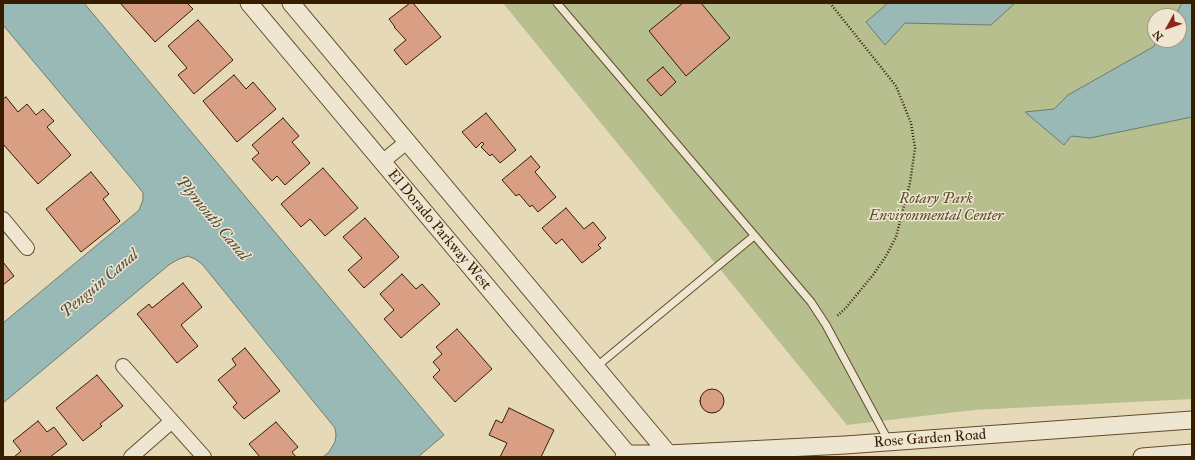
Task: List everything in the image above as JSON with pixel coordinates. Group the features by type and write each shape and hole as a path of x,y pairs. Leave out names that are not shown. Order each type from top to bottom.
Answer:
{"street":[{"name":"El Dorado Parkway West","path":"249,3 627,456"},
{"path":"292,3 669,455"},
{"path":"382,162 408,141"},
{"path":"3,219 27,248"},
{"path":"123,366 204,457"},
{"name":"Rose Garden Road","path":"627,456 845,445 1192,420"},
{"path":"132,457 172,422"},
{"path":"1142,457 1192,453"}],"lane":[{"path":"557,3 802,291 826,325 889,442"},
{"path":"596,367 754,236"}],"path":[{"path":"826,325 845,310 873,275 886,256 896,237 910,183 915,148 911,123 896,86 830,3"}],"green space":[{"name":"Rotary Park Environmental Center","path":"503,3 1192,3 1192,399 974,410 847,425"}],"water":[{"path":"3,3 84,3 444,435 418,457 323,457 329,452 335,442 335,428 202,264 188,256 170,264 3,403 3,323 139,210 143,200 143,193 3,25"},
{"path":"888,3 1015,3 991,25 905,23 885,45 866,22"},
{"path":"1182,3 1192,3 1192,117 1090,138 1071,136 1064,145 1025,112 1054,109 1068,95 1151,48 1187,48 1187,8 1179,8"}],"building":[{"path":"120,3 187,3 193,9 155,42"},
{"path":"410,3 413,3 441,37 406,65 394,50 406,40 389,19"},
{"path":"683,3 701,3 730,38 686,76 649,31"},
{"path":"198,20 233,60 194,94 178,75 187,68 168,46"},
{"path":"663,67 676,82 661,96 647,80"},
{"path":"234,75 246,89 253,82 276,109 237,142 203,101"},
{"path":"6,97 18,112 27,104 36,115 43,109 54,121 47,127 71,155 38,184 3,144 3,99"},
{"path":"486,113 516,150 500,163 492,154 490,156 481,147 484,144 482,142 476,148 462,132"},
{"path":"283,118 299,136 292,142 310,163 285,185 277,176 272,181 252,159 259,153 252,145"},
{"path":"531,156 540,167 535,172 556,197 538,212 532,205 530,207 519,194 516,196 502,180"},
{"path":"323,168 358,208 325,236 310,219 301,227 281,204"},
{"path":"91,172 109,194 103,199 120,221 81,252 46,209"},
{"path":"566,208 584,229 593,222 606,238 598,245 601,248 582,263 562,239 556,244 542,228"},
{"path":"365,218 399,257 364,288 348,270 362,258 343,237"},
{"path":"3,262 14,276 3,285"},
{"path":"402,274 416,289 422,284 440,304 401,338 384,319 394,310 380,294"},
{"path":"183,283 202,307 181,325 198,346 177,363 137,314 149,304 152,308"},
{"path":"457,329 492,369 455,402 433,377 440,370 433,362 442,354 436,347"},
{"path":"245,348 280,391 244,419 233,407 237,403 218,380 236,365 232,359"},
{"path":"97,375 123,406 100,424 102,426 83,441 56,408"},
{"path":"712,389 721,392 724,401 721,410 712,413 703,410 700,401 703,392"},
{"path":"509,408 554,430 541,457 500,457 507,443 489,435 496,420 502,423"},
{"path":"38,421 47,432 54,427 67,444 50,457 14,457 21,451 13,441"},
{"path":"276,422 298,447 292,452 296,457 260,457 249,444"}],"water label":[{"name":"Plymouth Canal","path":"212,219"},
{"name":"Penguin Canal","path":"100,284"}]}
